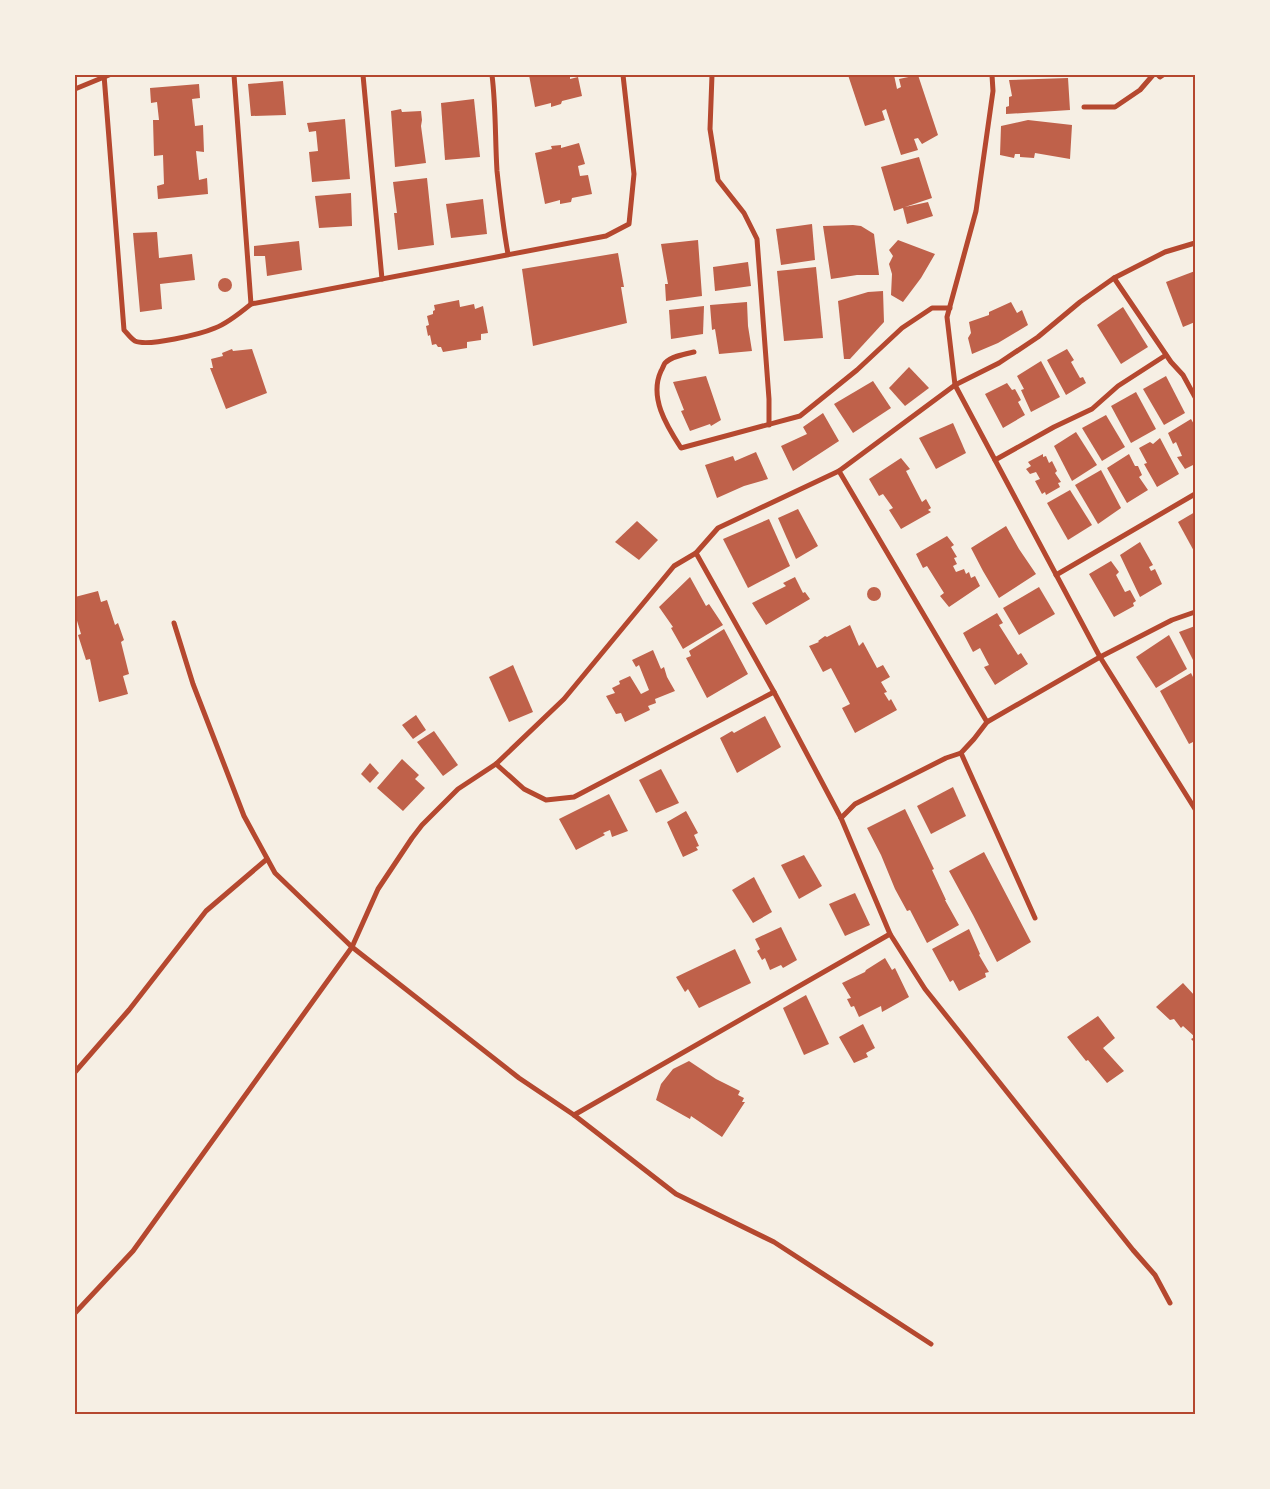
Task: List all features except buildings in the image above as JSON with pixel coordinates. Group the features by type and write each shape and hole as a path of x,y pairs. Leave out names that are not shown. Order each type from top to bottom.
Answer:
{"street":[{"path":"234,75 251,304"},
{"path":"363,75 382,278"},
{"path":"492,75 495,96 497,171 508,254"},
{"path":"75,88 106,76 124,330 134,341 150,343 216,328 251,304 606,236 629,224 634,174 623,75"},
{"path":"712,75 710,129 718,180 744,213 757,239 770,425"},
{"path":"992,75 992,91 976,211 947,317 955,385 1100,657 1195,809"},
{"path":"1084,107 1115,108 1140,90 1153,75"},
{"path":"1158,75 1160,77 1163,75"},
{"path":"75,1313 133,1251 352,947 378,889 422,825 458,789 496,764 564,699 674,566 696,553 718,528 839,470 955,385 999,363 1038,337 1080,302 1114,278 1165,252 1195,243"},
{"path":"1114,278 1170,362 1183,375 1195,397"},
{"path":"694,352 677,356 665,364 657,379 657,401 671,433 681,448 800,416 857,370 902,328 932,308 950,308"},
{"path":"995,460 1054,427 1092,409 1118,386 1166,355"},
{"path":"839,470 987,722"},
{"path":"1056,575 1195,494"},
{"path":"696,553 774,692 841,818 890,934 925,989 1155,1275 1170,1302"},
{"path":"841,818 854,804 946,758 961,753 987,722 1100,657 1172,620 1195,612"},
{"path":"174,623 193,684 244,816 267,859 275,873 352,947 519,1078 574,1115 676,1194 774,1242 931,1344"},
{"path":"496,764 524,788 546,800 574,798 774,692"},
{"path":"961,753 1035,918"},
{"path":"75,1072 129,1010 206,911 267,859"},
{"path":"574,1115 890,934"}]}
